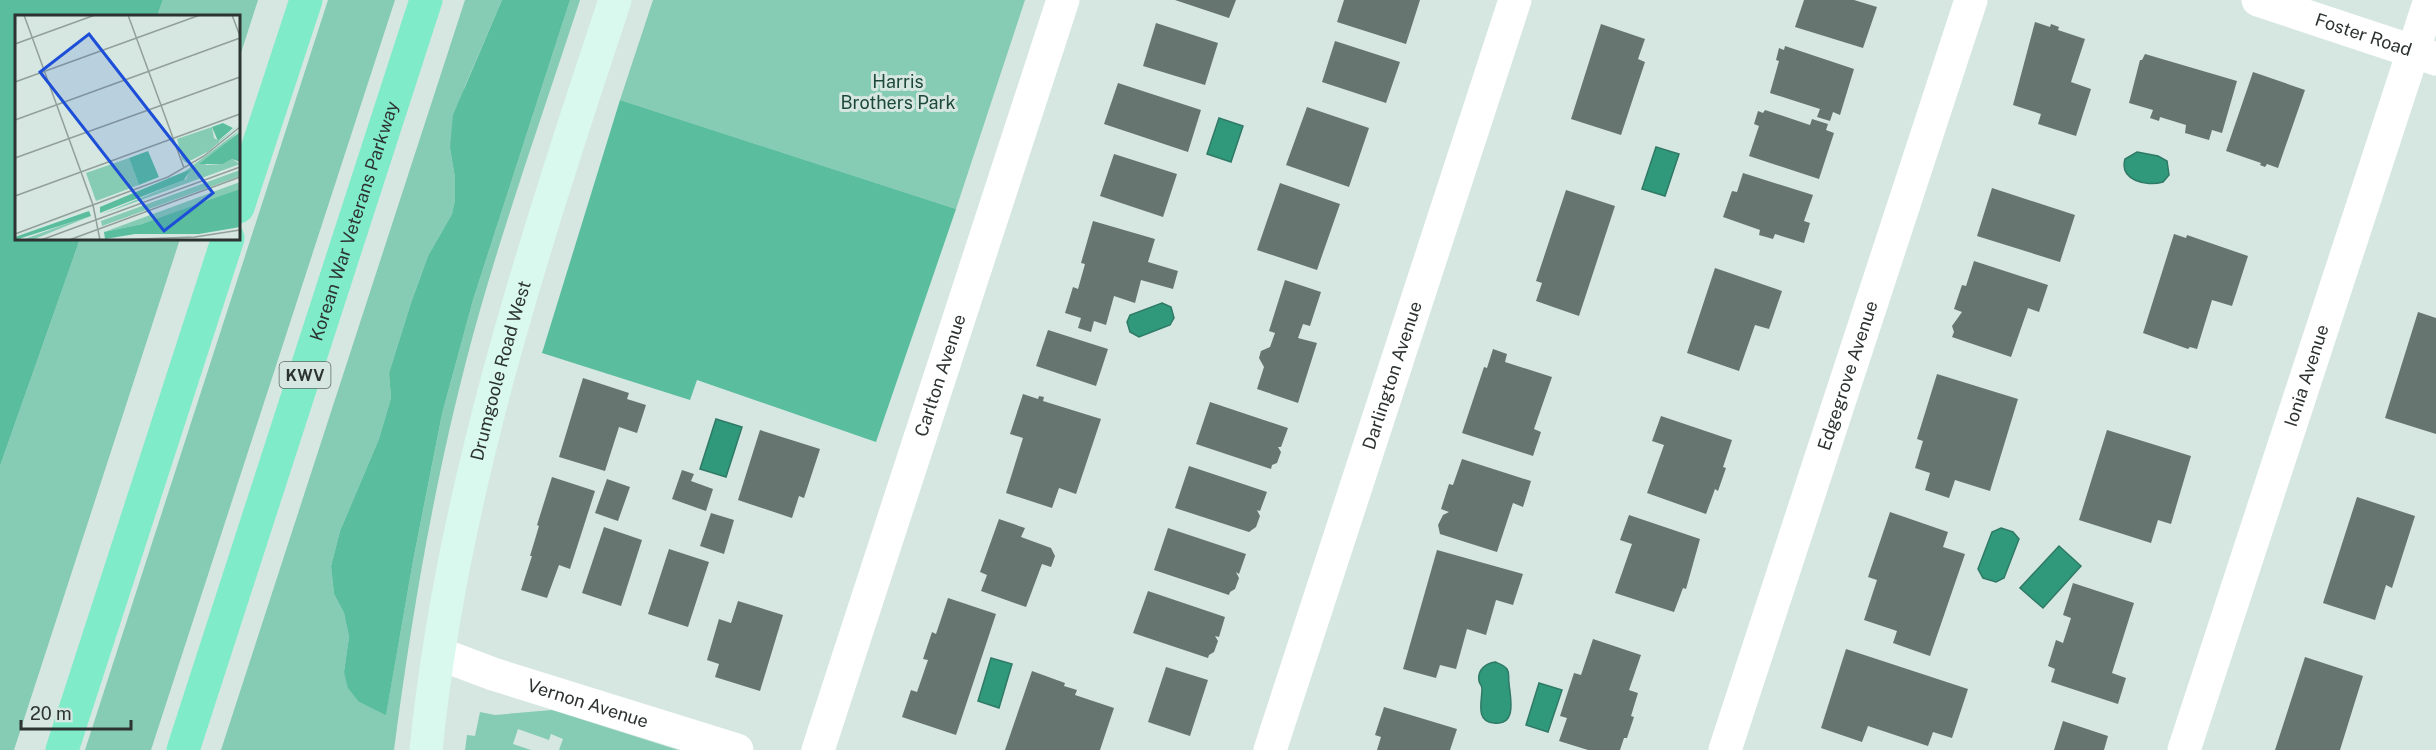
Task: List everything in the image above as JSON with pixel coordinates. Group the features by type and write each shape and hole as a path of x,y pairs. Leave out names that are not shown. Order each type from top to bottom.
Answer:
{"highway":[{"path":"240,201 306,0"},
{"name":"Korean War Veterans Parkway","path":"183,750 426,0"},
{"path":"63,750 227,240"}],"main road":[{"name":"Drumgoole Road West","path":"426,750 456,558 499,370 538,236 615,0"}],"street":[{"name":"Carlton Avenue","path":"818,750 1063,0"},
{"name":"Darlington Avenue","path":"1270,750 1515,0"},
{"name":"Edgegrove Avenue","path":"1725,750 1971,0"},
{"name":"Foster Road","path":"2258,0 2425,56"},
{"name":"Ionia Avenue","path":"2184,750 2425,56 2430,0"},
{"name":"Vernon Avenue","path":"440,654 493,674 736,750"}],"green space":[{"path":"163,0 258,0 240,56 240,15 157,15"},
{"path":"328,0 395,0 151,750 85,750"},
{"path":"465,0 502,0 465,86 450,148 455,178 455,200 452,214 428,256 411,303 389,373 391,398 379,439 340,531 331,566 334,594 344,613 349,637 344,672 359,702 386,714 442,414 473,300 570,0 580,0 501,241 458,393 421,571 394,750 221,750"},
{"name":"Harris Brothers Park","path":"653,0 1025,0 956,209 620,100"},
{"path":"80,240 180,240 14,750 0,750 0,466"},
{"path":"552,710 678,750 559,750 563,739 551,734 549,740 518,729 513,744 531,750 465,750 467,735 475,736 480,712 495,715"}],"shaded area":[{"path":"0,0 163,0 157,15 15,15 15,240 80,240 0,466"},
{"path":"502,0 570,0 473,300 442,414 386,715 359,702 348,688 344,672 349,637 344,613 334,594 331,566 340,531 379,439 391,398 389,373 411,303 428,256 452,214 455,200 455,178 450,148 453,115"},
{"path":"620,100 956,209 876,442 697,380 690,400 542,353"},
{"path":"1219,118 1243,126 1231,162 1207,154"},
{"path":"1656,147 1679,154 1665,196 1642,189"},
{"path":"2137,152 2158,156 2167,161 2169,175 2163,182 2142,182 2130,177 2124,166 2125,159"},
{"path":"1162,303 1171,307 1174,318 1170,325 1139,337 1130,332 1127,322 1130,315"},
{"path":"716,419 742,427 726,477 700,469"},
{"path":"2001,528 2013,532 2019,539 2004,578 1996,582 1983,578 1978,569 1992,532"},
{"path":"2059,546 2081,566 2043,608 2020,588"},
{"path":"991,658 1012,664 999,708 978,701"},
{"path":"1495,662 1506,668 1509,674 1511,709 1507,720 1502,723 1488,722 1484,719 1481,710 1482,687 1479,674 1485,666"},
{"path":"1539,683 1562,690 1548,732 1526,725"}],"building":[{"path":"1175,0 1236,0 1229,18"},
{"path":"1344,0 1420,0 1406,44 1337,22"},
{"path":"1804,0 1854,0 1877,7 1863,48 1795,27"},
{"path":"2035,22 2050,27 2051,24 2059,27 2058,30 2085,39 2071,82 2091,89 2076,136 2038,124 2041,114 2013,105"},
{"path":"1156,23 1218,43 1205,85 1143,66"},
{"path":"1601,24 1645,39 1638,59 1645,62 1621,135 1571,119"},
{"path":"1335,41 1400,62 1386,103 1322,82"},
{"path":"1785,46 1854,69 1840,115 1833,112 1830,121 1817,117 1820,109 1770,93 1779,61 1776,60 1779,48 1784,50"},
{"path":"2145,54 2237,81 2222,133 2212,130 2209,140 2185,133 2186,125 2160,117 2159,121 2150,118 2153,110 2129,103 2140,60"},
{"path":"2253,72 2305,90 2278,168 2267,164 2265,167 2260,165 2261,163 2226,151"},
{"path":"1118,83 1201,110 1188,152 1104,124"},
{"path":"1307,107 1369,128 1349,187 1286,165"},
{"path":"1765,110 1810,125 1812,119 1828,124 1826,130 1834,133 1819,179 1749,156 1759,126 1754,124 1758,111 1763,113"},
{"path":"1114,154 1177,174 1163,217 1100,196"},
{"path":"1743,173 1813,195 1804,221 1810,223 1804,243 1775,234 1773,239 1759,235 1760,230 1723,217 1732,191 1737,192"},
{"path":"1280,183 1340,204 1317,270 1257,250"},
{"path":"1992,188 2075,215 2060,262 1977,236"},
{"path":"1566,190 1615,206 1579,316 1536,301 1542,283 1536,281"},
{"path":"1093,221 1155,239 1148,262 1178,271 1173,289 1141,280 1135,303 1114,296 1106,325 1094,321 1091,332 1078,328 1081,318 1065,313 1073,287 1078,289 1085,264 1081,263"},
{"path":"2174,234 2186,238 2187,235 2248,256 2232,306 2212,300 2197,349 2190,347 2188,349 2143,333"},
{"path":"1974,261 2048,285 2039,312 2028,308 2011,357 1952,337 1954,332 1952,326 1962,312 1954,309 1962,285 1966,286"},
{"path":"1715,268 1782,291 1769,329 1755,325 1739,371 1687,353"},
{"path":"1285,280 1321,292 1310,326 1303,324 1298,338 1317,343 1298,403 1257,389 1264,367 1259,358 1261,351 1270,347 1275,333 1269,331"},
{"path":"2418,312 2436,318 2436,434 2385,418"},
{"path":"1048,330 1108,349 1096,386 1036,366"},
{"path":"1493,349 1507,354 1505,362 1552,377 1534,429 1541,432 1533,456 1462,433 1484,367 1487,368"},
{"path":"1937,374 2018,399 1990,491 1955,480 1949,498 1925,490 1930,473 1915,468 1923,441 1917,439"},
{"path":"583,378 629,393 627,399 646,405 637,433 619,427 605,471 559,457"},
{"path":"1023,394 1038,399 1039,396 1044,397 1043,401 1101,419 1076,494 1059,488 1052,508 1006,493 1023,438 1010,434"},
{"path":"1210,402 1288,428 1281,447 1278,447 1281,452 1277,463 1272,465 1271,469 1196,444"},
{"path":"1661,416 1732,440 1718,491 1715,489 1706,514 1647,493 1664,445 1652,441"},
{"path":"760,430 820,449 804,498 799,496 792,518 738,500"},
{"path":"2107,430 2191,456 2171,524 2158,520 2151,543 2079,520"},
{"path":"1462,459 1531,481 1523,507 1513,503 1497,552 1440,534 1438,525 1443,515 1449,512 1441,509 1449,484 1453,485"},
{"path":"1189,466 1267,492 1260,511 1257,510 1260,516 1256,527 1249,532 1175,508"},
{"path":"682,470 694,474 691,481 713,489 706,511 672,499"},
{"path":"552,477 595,491 570,569 559,565 547,598 521,590"},
{"path":"607,479 630,487 618,521 595,513"},
{"path":"2357,497 2415,516 2392,588 2386,585 2375,620 2323,603"},
{"path":"1890,512 1948,532 1943,547 1965,554 1930,656 1893,643 1897,631 1864,620 1877,580 1868,577"},
{"path":"711,513 734,520 724,554 700,546"},
{"path":"1629,515 1700,539 1686,589 1683,588 1674,612 1615,593 1632,544 1620,540"},
{"path":"999,519 1025,528 1021,537 1051,548 1055,556 1051,567 1042,564 1026,607 981,591 987,575 980,572"},
{"path":"604,527 642,540 621,606 582,593"},
{"path":"1168,528 1246,554 1239,574 1236,572 1239,578 1235,589 1229,595 1154,570"},
{"path":"669,549 709,562 688,627 648,614"},
{"path":"1437,550 1523,574 1513,605 1496,600 1486,635 1467,629 1456,669 1440,665 1436,678 1403,669"},
{"path":"2073,583 2134,603 2112,673 2126,678 2118,704 2051,682 2055,669 2048,666 2056,640 2063,643 2071,618 2063,615"},
{"path":"1148,591 1225,617 1219,637 1215,636 1218,641 1214,652 1208,658 1133,633"},
{"path":"948,598 996,614 956,735 902,717 911,690 917,692 928,660 923,659 932,632 936,634"},
{"path":"738,601 783,615 760,691 715,677 719,664 707,660 719,619 731,623"},
{"path":"1593,639 1641,655 1629,690 1638,693 1631,716 1634,717 1620,750 1588,750 1559,741 1567,718 1560,716 1574,673 1581,675"},
{"path":"1846,649 1968,689 1952,738 1933,732 1928,746 1868,726 1862,742 1821,728"},
{"path":"2305,657 2363,676 2340,750 2275,750"},
{"path":"1166,667 1208,680 1190,736 1148,722"},
{"path":"1032,671 1065,683 1064,686 1077,690 1075,695 1114,708 1100,750 1005,750"},
{"path":"1384,707 1457,729 1450,750 1377,750 1381,737 1375,735"},
{"path":"2063,721 2108,736 2104,750 2054,750"}]}
